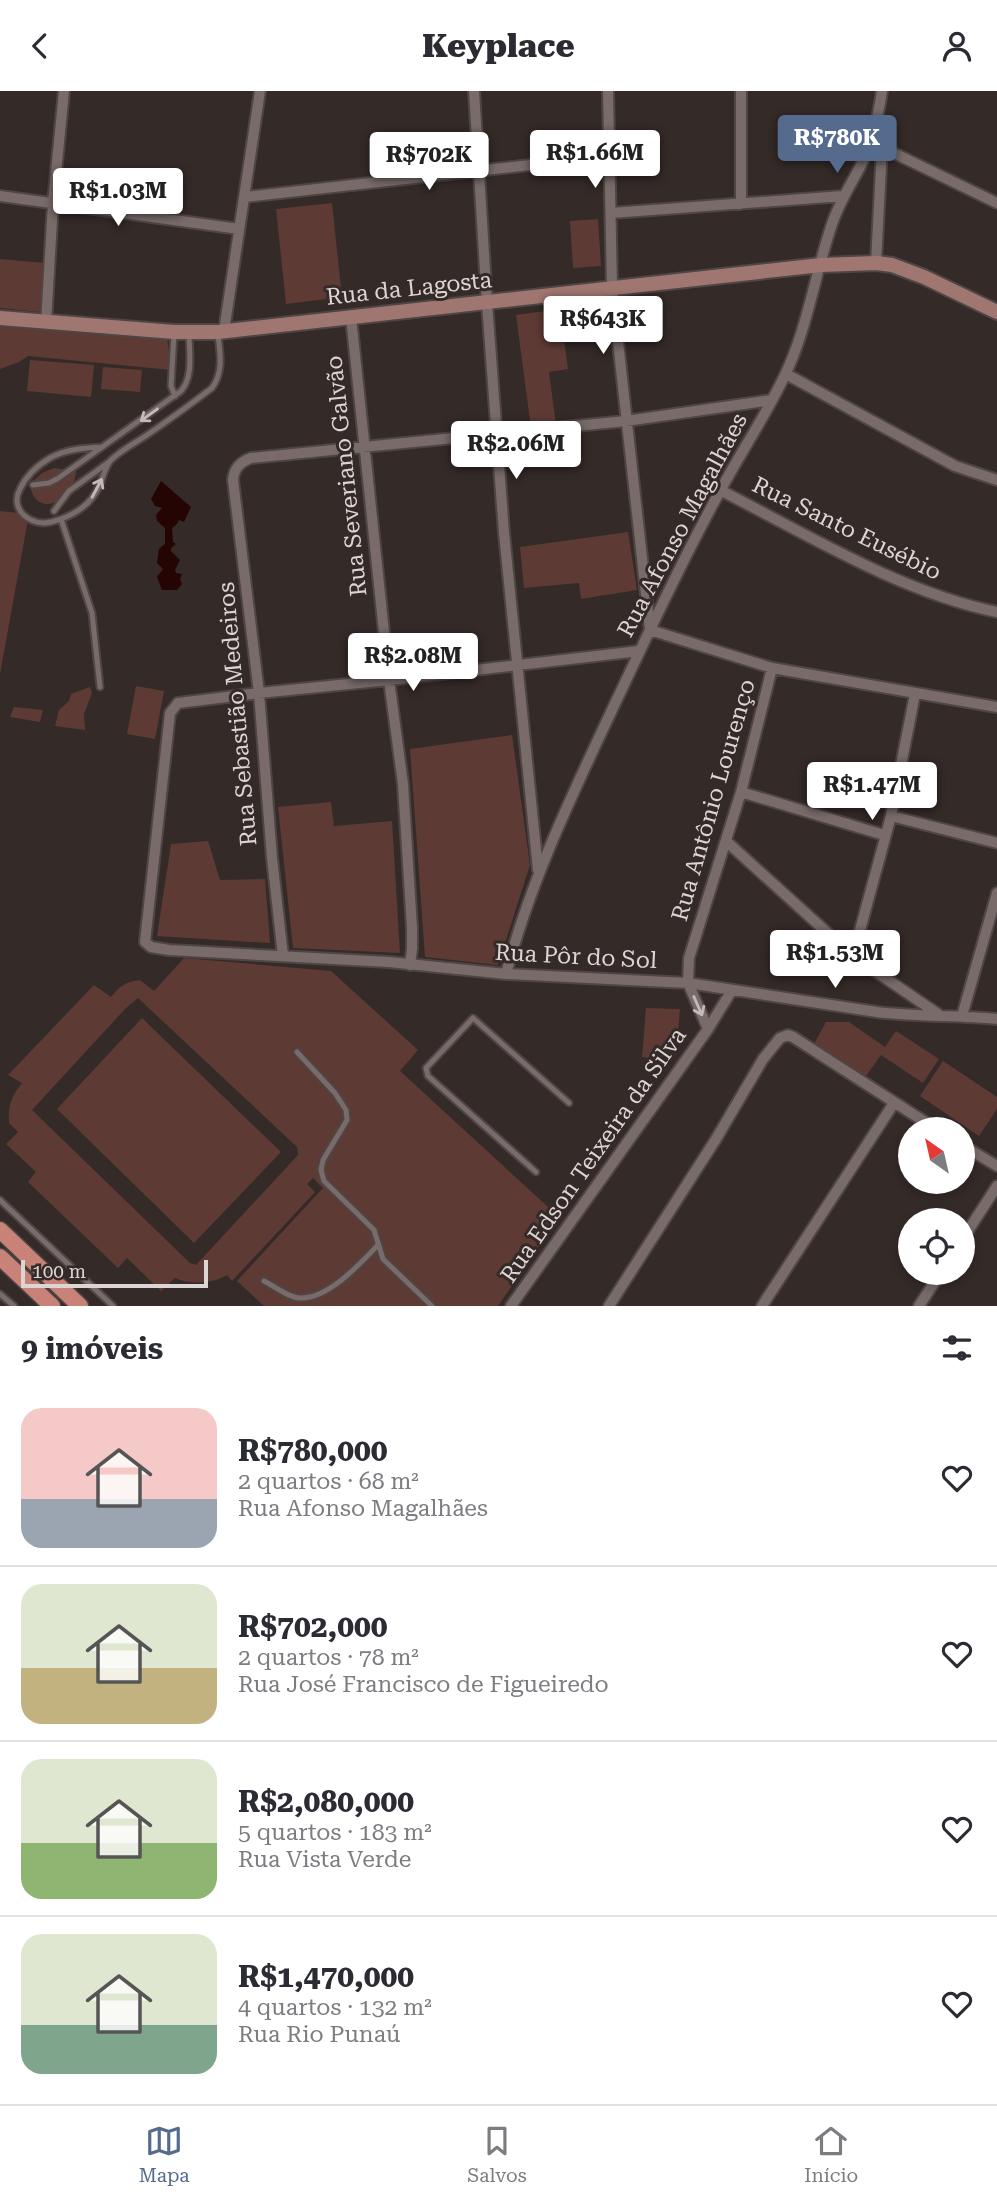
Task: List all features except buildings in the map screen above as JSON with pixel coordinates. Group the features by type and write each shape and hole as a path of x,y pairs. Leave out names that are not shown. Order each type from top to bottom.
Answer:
{"main road":[{"path":"0,1230 80,1306"},
{"path":"2,1261 52,1306"}],"street":[{"path":"46,323 53,203 64,91"},
{"path":"221,331 245,197 260,91"},
{"path":"474,91 497,434 538,873"},
{"path":"608,91 612,288 650,630 772,669 997,707"},
{"path":"741,91 741,204"},
{"name":"Rua Afonso Magalhães","path":"506,974 519,925 538,873 639,651 720,490 786,374 797,347 830,231 843,196 871,142 883,91"},
{"path":"871,142 997,203"},
{"path":"876,263 882,148"},
{"path":"245,197 610,156"},
{"path":"0,196 239,229"},
{"path":"611,213 843,196"},
{"name":"Rua da Lagosta","path":"0,318 181,332 221,331 821,265 876,263 908,270 997,312"},
{"name":"Rua Severiano Galvão","path":"351,317 389,680 403,784 412,928 410,965"},
{"path":"786,374 955,466 997,480"},
{"path":"364,447 626,421 772,400"},
{"name":"Rua Sebastião Medeiros","path":"282,956 260,693 233,480 235,469 251,458 364,447"},
{"name":"Rua Santo Eusébio","path":"720,490 885,574 934,594 997,612"},
{"path":"260,693 639,651"},
{"name":"Rua Antônio Lourenço","path":"688,983 689,958 741,792 772,669"},
{"name":"Rua Pôr do Sol","path":"260,693 178,703 170,713 144,937 151,947 506,974 688,983 908,1016 938,1014 997,1019"},
{"path":"853,955 891,816 915,694"},
{"path":"741,792 884,835"},
{"path":"891,816 997,843"},
{"path":"726,841 853,955 938,1014"},
{"path":"962,1016 997,893"},
{"path":"688,983 708,1029"},
{"name":"Rua Edson Teixeira da Silva","path":"511,1306 708,1029 732,990"},
{"path":"609,1306 773,1044 780,1038 788,1035 805,1044 917,1117"},
{"path":"762,1306 894,1103"},
{"path":"975,1153 997,1166"},
{"path":"975,1220 997,1187"},
{"path":"919,1306 933,1285"}],"lane":[{"path":"54,512 69,491 212,388 219,376 221,331"},
{"path":"33,485 57,479 185,387 189,374 181,332"},
{"path":"175,396 171,386 181,332"},
{"path":"102,447 72,449 51,458 30,474 19,489 19,508 33,523 43,524 77,511 92,499 109,461"},
{"path":"61,519 92,613 100,687"},
{"path":"537,1172 428,1076 426,1068 473,1018 569,1103"},
{"path":"297,1052 335,1093 346,1110 347,1120 323,1160 321,1170 324,1181 374,1230 383,1259 432,1306"},
{"path":"0,1200 113,1306"},
{"path":"264,1282 298,1298 319,1294 352,1272 378,1245"},
{"path":"0,1294 13,1306"}],"shaded area":[{"path":"332,203 342,297 286,304 276,209"},
{"path":"598,219 601,266 573,268 570,221"},
{"path":"0,259 45,263 40,312 0,308"},
{"path":"560,309 568,369 549,372 556,425 531,428 516,315"},
{"path":"0,323 167,338 171,370 28,356 0,369"},
{"path":"30,360 94,365 91,397 27,391"},
{"path":"103,367 142,370 140,392 101,389"},
{"path":"54,468 76,471 74,482 69,491 54,503 39,502 33,495 30,484 42,473"},
{"path":"161,481 191,507 184,522 179,520 172,528 173,542 176,544 171,551 180,560 175,570 176,573 182,574 182,584 177,590 162,590 157,577 163,569 157,563 159,549 165,544 165,528 157,521 156,515 162,508 155,506 151,499"},
{"path":"0,511 29,514 0,674"},
{"path":"628,532 637,590 581,599 579,583 524,588 520,547"},
{"path":"136,686 164,691 155,739 127,734"},
{"path":"90,687 92,693 84,714 85,730 55,726 59,710 69,701 71,694"},
{"path":"14,707 43,710 40,722 10,717"},
{"path":"512,735 530,865 498,965 425,957 410,749"},
{"path":"331,802 334,826 392,821 400,953 293,948 278,807"},
{"path":"208,841 220,880 265,879 270,943 157,936 171,844"},
{"path":"184,958 331,971 418,1050 400,1071 559,1217 498,1306 264,1306 237,1281 323,1188 313,1178 307,1184 315,1192 232,1281 227,1275 201,1283 175,1278 161,1291 127,1258 118,1268 28,1182 36,1172 6,1144 18,1132 9,1123 9,1111 13,1097 22,1083 8,1075 94,985 111,997 123,985 140,980 154,991","holes":["138,998 297,1147 298,1155 196,1265 190,1263 32,1110"]},
{"path":"646,1008 680,1009 676,1054 671,1061 642,1057"},
{"path":"142,1018 281,1152 194,1243 57,1109"},
{"path":"826,1022 849,1022 885,1047 896,1031 939,1059 923,1083 881,1055 866,1076 814,1044"},
{"path":"943,1061 997,1097 997,1109 979,1136 975,1133 975,1117 951,1117 920,1096"}]}
